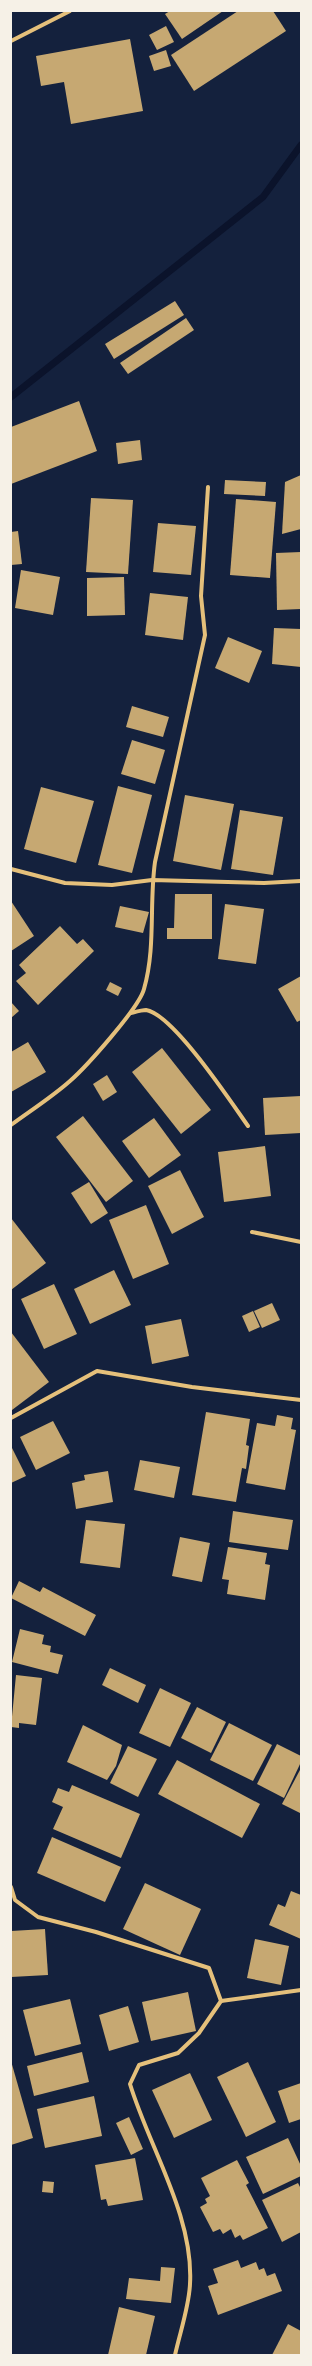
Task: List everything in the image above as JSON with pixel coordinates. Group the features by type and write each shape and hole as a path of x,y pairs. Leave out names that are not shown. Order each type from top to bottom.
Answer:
{"street":[{"path":"11,41 70,11"},
{"path":"11,1125 70,1081 131,1013 144,990 152,948 152,880 205,635 201,596 208,487"},
{"path":"11,869 65,883 112,885 152,880 264,882 301,880"},
{"path":"131,1013 147,1010 166,1021 192,1051 248,1126"},
{"path":"252,1232 301,1242"},
{"path":"11,1418 97,1371 192,1387 301,1400"},
{"path":"11,1887 16,1900 38,1917 96,1932 209,1968 221,2001"},
{"path":"175,2355 190,2284 186,2235 170,2184 139,2113 130,2084 139,2065 178,2053 189,2043 199,2033 221,2001 301,1990"}],"building":[{"path":"170,11 223,11 182,39 165,14"},
{"path":"238,11 273,11 286,31 194,91 171,55"},
{"path":"166,26 174,42 157,50 149,35"},
{"path":"130,39 143,111 71,124 64,82 41,86 36,56"},
{"path":"166,50 171,66 154,71 149,56"},
{"path":"175,301 184,315 114,359 105,344"},
{"path":"186,318 194,330 128,374 120,363"},
{"path":"79,401 97,451 11,484 11,427"},
{"path":"140,440 142,460 118,464 116,443"},
{"path":"301,475 301,529 282,534 285,482"},
{"path":"225,480 266,482 265,496 224,494"},
{"path":"91,498 133,500 128,574 86,572"},
{"path":"236,499 276,502 270,578 230,575"},
{"path":"158,523 196,526 191,575 153,572"},
{"path":"18,531 22,564 11,565 11,532"},
{"path":"301,552 301,609 277,610 276,553"},
{"path":"21,570 60,577 53,615 15,608"},
{"path":"124,577 125,615 87,616 87,578"},
{"path":"150,593 188,597 183,640 145,635"},
{"path":"274,628 301,629 301,667 272,664"},
{"path":"228,637 262,651 249,683 215,668"},
{"path":"132,706 169,717 163,737 126,727"},
{"path":"132,740 165,750 155,784 121,774"},
{"path":"118,786 152,795 132,873 98,865"},
{"path":"41,787 94,801 76,863 24,849"},
{"path":"185,795 234,804 221,870 173,861"},
{"path":"240,810 283,817 273,875 231,869"},
{"path":"175,894 212,894 212,939 167,939 167,928 174,928"},
{"path":"11,901 34,936 11,951"},
{"path":"225,904 264,909 256,964 218,959"},
{"path":"120,906 149,912 143,933 115,927"},
{"path":"60,926 77,944 83,939 94,951 38,1005 16,981 26,973 19,965"},
{"path":"301,976 301,1020 297,1022 278,989"},
{"path":"110,982 122,988 118,996 106,990"},
{"path":"11,1002 19,1011 11,1018"},
{"path":"28,1042 46,1072 11,1092 11,1052"},
{"path":"162,1048 211,1110 181,1134 132,1072"},
{"path":"107,1075 117,1092 103,1101 93,1084"},
{"path":"301,1096 301,1133 265,1135 263,1098"},
{"path":"83,1116 133,1181 106,1202 56,1137"},
{"path":"154,1118 181,1155 149,1178 122,1141"},
{"path":"265,1146 271,1196 224,1202 218,1152"},
{"path":"180,1170 204,1217 172,1234 148,1186"},
{"path":"89,1182 108,1213 91,1224 71,1193"},
{"path":"146,1205 169,1264 133,1279 109,1220"},
{"path":"11,1218 46,1263 11,1290"},
{"path":"114,1270 131,1305 90,1324 74,1289"},
{"path":"54,1284 77,1334 44,1349 21,1299"},
{"path":"272,1303 280,1320 262,1328 254,1311"},
{"path":"253,1311 260,1327 249,1332 242,1316"},
{"path":"181,1319 189,1356 152,1364 145,1326"},
{"path":"11,1332 49,1382 12,1410 11,1408"},
{"path":"206,1412 250,1419 246,1445 249,1446 246,1469 242,1468 236,1502 192,1495"},
{"path":"277,1415 293,1418 291,1429 296,1430 285,1490 246,1483 257,1423 275,1426"},
{"path":"53,1421 70,1453 36,1470 20,1437"},
{"path":"11,1446 26,1476 11,1483"},
{"path":"140,1460 180,1467 174,1498 134,1490"},
{"path":"108,1471 113,1502 76,1509 72,1483 85,1480 84,1475"},
{"path":"233,1511 293,1520 288,1550 229,1542"},
{"path":"86,1520 125,1524 120,1568 80,1563"},
{"path":"180,1537 210,1543 202,1582 172,1576"},
{"path":"228,1547 267,1553 265,1564 270,1565 265,1600 227,1594 229,1580 222,1579"},
{"path":"19,1581 40,1592 43,1587 96,1615 85,1636 11,1598"},
{"path":"20,1629 44,1635 42,1644 51,1646 50,1652 63,1655 58,1674 12,1662"},
{"path":"110,1668 146,1685 138,1703 102,1685"},
{"path":"16,1675 42,1678 36,1725 19,1723 19,1728 11,1727"},
{"path":"160,1688 191,1703 170,1747 139,1733"},
{"path":"197,1707 226,1722 211,1753 181,1738"},
{"path":"229,1723 272,1745 253,1781 210,1760"},
{"path":"83,1725 122,1745 116,1766 107,1780 67,1762"},
{"path":"277,1744 301,1756 301,1762 284,1798 257,1784"},
{"path":"128,1746 157,1759 138,1797 110,1783"},
{"path":"177,1760 260,1804 242,1838 158,1794"},
{"path":"301,1768 301,1811 300,1813 282,1804"},
{"path":"72,1785 140,1814 121,1858 53,1829 63,1807 52,1802 58,1788 69,1792"},
{"path":"52,1837 121,1867 105,1902 37,1873"},
{"path":"145,1883 201,1909 180,1955 123,1929"},
{"path":"291,1891 301,1895 301,1939 269,1925 278,1904 285,1907"},
{"path":"45,1929 48,1975 11,1977 11,1931"},
{"path":"255,1939 289,1946 281,1985 247,1978"},
{"path":"188,1992 196,2031 151,2041 142,2002"},
{"path":"70,1999 81,2044 35,2056 23,2010"},
{"path":"128,2006 139,2042 109,2051 99,2015"},
{"path":"82,2052 89,2082 34,2096 27,2066"},
{"path":"11,2061 33,2138 11,2145"},
{"path":"248,2062 276,2122 246,2137 217,2077"},
{"path":"190,2073 212,2120 174,2138 152,2090"},
{"path":"301,2083 301,2119 289,2123 278,2091"},
{"path":"94,2096 102,2136 45,2148 37,2109"},
{"path":"129,2117 143,2149 131,2155 116,2123"},
{"path":"288,2138 301,2166 301,2176 263,2194 246,2157"},
{"path":"135,2158 143,2200 108,2206 106,2199 101,2200 95,2165"},
{"path":"237,2160 249,2183 246,2185 268,2228 243,2240 240,2235 235,2238 231,2229 223,2234 220,2229 213,2232 200,2207 207,2203 205,2199 210,2196 201,2178"},
{"path":"43,2181 54,2182 53,2193 42,2192"},
{"path":"298,2183 301,2189 301,2232 282,2242 262,2200"},
{"path":"238,2260 241,2268 256,2262 259,2270 264,2268 267,2276 275,2273 282,2291 218,2315 208,2286 218,2283 213,2269"},
{"path":"161,2267 175,2268 171,2303 126,2299 129,2278 160,2281"},
{"path":"119,2307 155,2316 146,2355 108,2355"},
{"path":"288,2324 301,2331 301,2355 272,2355"}],"waterway":[{"path":"11,397 263,197 301,145"}]}
